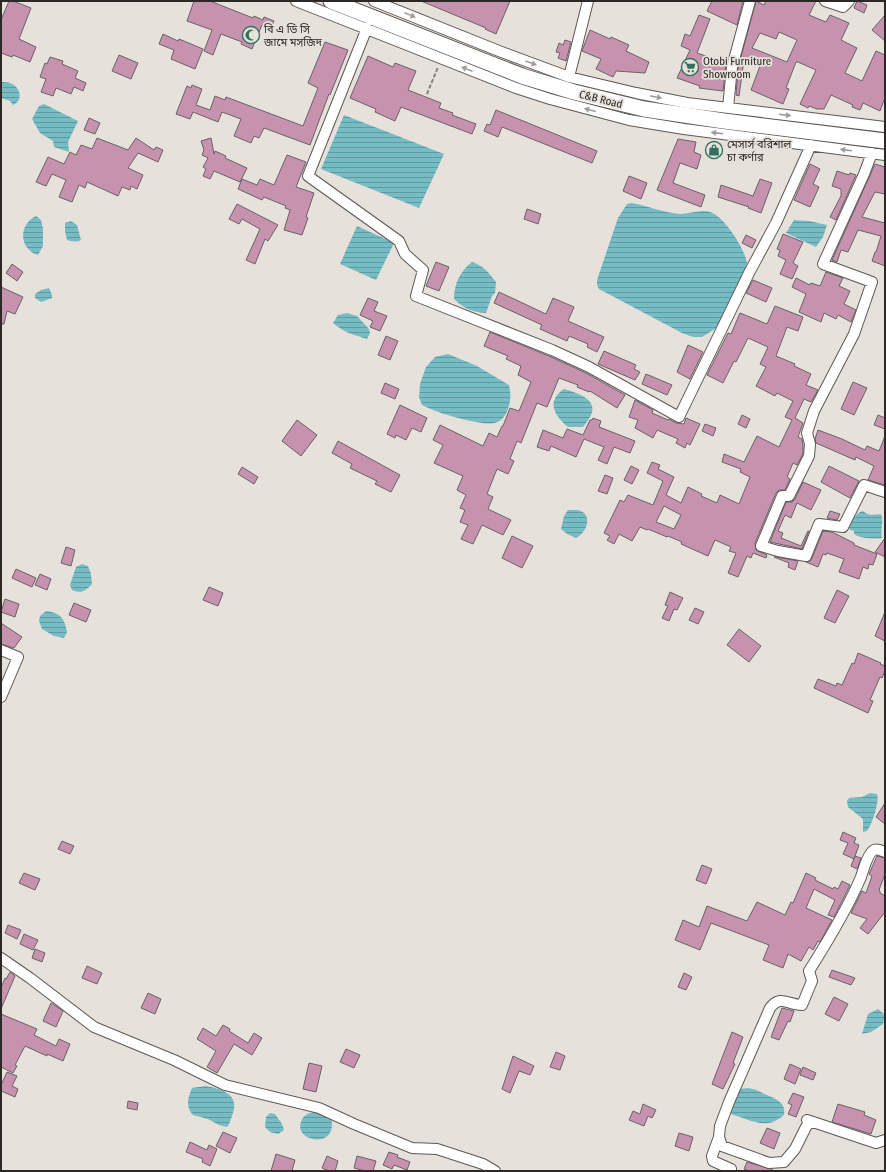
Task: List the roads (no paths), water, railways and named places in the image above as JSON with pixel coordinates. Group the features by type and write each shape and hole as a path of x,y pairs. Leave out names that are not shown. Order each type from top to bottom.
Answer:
{"highway":[{"name":"C&B Road","path":"331,1 522,76 574,92 644,109 724,121 885,141"}],"street":[{"path":"296,1 516,88 550,99 629,120 684,129 885,154"},
{"path":"374,1 569,77 636,93 687,103 885,127"},
{"path":"569,77 588,1"},
{"path":"728,108 732,67 750,1"},
{"path":"825,1 844,7 849,1"},
{"path":"367,28 308,176 399,241 405,254 423,270 416,296 552,350 589,367 679,417 750,271 776,223 811,145"},
{"path":"872,153 823,264 872,282 854,334 814,411 807,433 810,444 809,456 789,496 782,496 778,502 761,546 806,556 819,524 843,527 864,485 885,492"},
{"path":"1,650 18,657 1,697"},
{"path":"731,1171 731,1169 713,1161 712,1156 719,1137 720,1126 729,1102 770,1008 775,1002 782,1000 796,1005 802,1005 812,981 809,971 843,915 861,877 866,861 872,850 878,849 885,852"},
{"path":"1,958 30,978 94,1027 174,1060 225,1085 319,1108 412,1148 437,1149 483,1164 495,1171"},
{"path":"719,1137 722,1146 769,1163 784,1162 794,1149 810,1122 807,1120 874,1143 885,1149"},
{"path":"874,1143 885,1140"}],"water":[{"path":"1,82 11,83 19,91 20,94 18,101 13,105 10,101 1,98"},
{"path":"44,104 78,121 68,142 69,152 54,147 53,141 40,133 32,119 39,106"},
{"path":"344,115 444,154 419,208 321,169"},
{"path":"632,203 680,214 703,211 710,212 716,215 727,226 738,242 747,263 746,272 718,327 702,337 693,337 682,333 599,289 597,280 618,218 627,204"},
{"path":"36,216 41,220 43,229 43,246 38,255 27,248 23,237 26,225"},
{"path":"794,220 809,221 827,225 823,237 816,247 786,233"},
{"path":"71,221 77,225 81,240 79,241 74,242 67,240 65,223"},
{"path":"357,226 394,243 376,280 340,264"},
{"path":"472,262 483,267 496,282 495,293 492,296 486,313 468,309 454,299 458,278 464,269"},
{"path":"49,288 52,298 41,302 35,298 35,294 41,290"},
{"path":"347,313 357,316 369,329 370,333 367,339 353,335 333,323 338,315"},
{"path":"448,354 477,366 509,385 510,402 505,416 501,420 491,424 466,420 422,405 419,397 420,384 426,367 435,357"},
{"path":"564,389 583,396 591,403 591,414 583,427 568,427 556,413 554,408 555,398"},
{"path":"568,510 581,511 586,516 586,527 582,534 576,538 567,534 561,529 564,516"},
{"path":"863,511 874,515 881,514 882,538 860,537 854,534 854,531 850,530 847,523"},
{"path":"82,564 88,566 92,584 83,591 78,592 72,590 70,585 76,567"},
{"path":"46,611 55,613 61,617 65,623 67,632 64,638 54,636 42,629 39,621 40,616"},
{"path":"870,793 877,794 878,797 869,828 867,831 863,832 863,819 848,807 847,801 849,798 862,797"},
{"path":"878,1009 885,1015 883,1024 871,1032 862,1034 868,1014"},
{"path":"206,1086 223,1091 233,1099 234,1110 227,1127 219,1125 208,1119 193,1115 190,1112 188,1102 192,1088"},
{"path":"748,1088 774,1098 780,1102 784,1107 784,1115 773,1122 764,1123 755,1122 731,1114 732,1102 739,1089"},
{"path":"315,1112 326,1114 331,1117 332,1128 329,1135 323,1139 309,1138 303,1134 300,1129 304,1116"},
{"path":"270,1113 275,1114 282,1124 284,1130 278,1134 270,1132 265,1127 266,1117"}],"place":[{"name":"বি এ ডি সি জামে মসজিদ","path":"251,35"},
{"name":"Otobi Furniture Showroom","path":"690,67"},
{"name":"মেসার্স বরিশাল চা কর্ণার","path":"714,150"}]}
